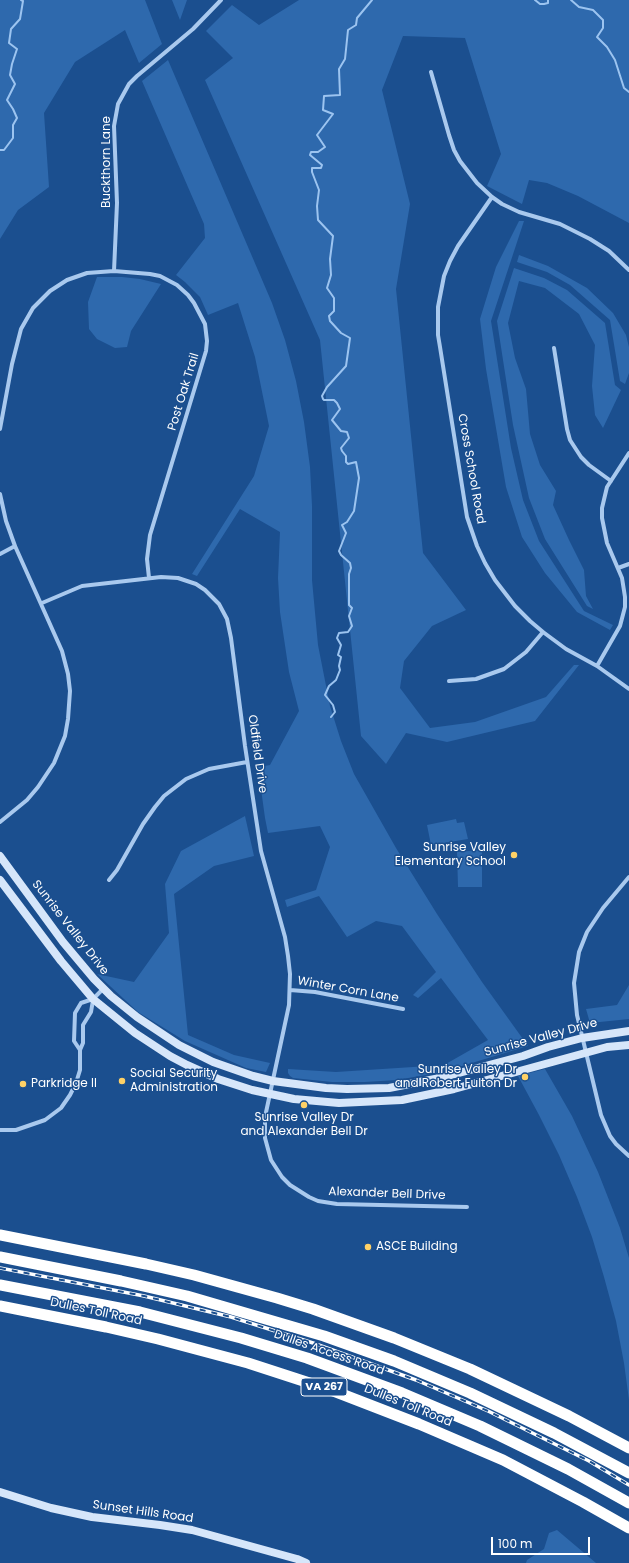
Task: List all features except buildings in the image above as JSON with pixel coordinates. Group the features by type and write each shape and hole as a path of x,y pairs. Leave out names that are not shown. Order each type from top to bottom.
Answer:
{"highway":[{"path":"0,1235 194,1275 313,1309 394,1338 470,1369 540,1401 626,1447"},
{"name":"Dulles Access Road","path":"0,1257 121,1281 187,1296 331,1339 400,1364 470,1393 554,1432 628,1472"},
{"name":"Dulles Access Road","path":"0,1285 140,1312 242,1338 307,1358 402,1393 480,1426 568,1469 628,1503"},
{"name":"Dulles Toll Road","path":"0,1306 158,1339 248,1363 331,1390 419,1424 496,1458 576,1498 628,1527"}],"main road":[{"name":"Sunrise Valley Drive","path":"0,856 63,942 103,989 137,1017 179,1045 198,1055 232,1069 273,1081 326,1088 389,1088 434,1080 523,1056 548,1047 582,1038 629,1031"},
{"path":"0,880 60,961 93,999 135,1033 157,1048 187,1065 218,1079 270,1094 294,1099 339,1103 402,1100 447,1091 586,1052 607,1047 629,1045"},
{"name":"Sunset Hills Road","path":"0,1492 51,1508 92,1517 192,1530 306,1563"}],"street":[{"name":"Buckthorn Lane","path":"114,271 117,203 114,126 118,104 126,89 137,76 196,26 221,0"},
{"path":"432,72 454,150 469,173 492,197 519,212 548,220 575,230 609,251 629,270"},
{"name":"Cross School Road","path":"492,197 458,246 450,261 438,307 438,335 464,502 472,532 485,563 495,580 515,606 530,622 566,649 597,666 629,689"},
{"name":"Post Oak Trail","path":"0,430 21,329 33,308 50,291 67,280 86,273 114,271 160,276 177,285 194,303 201,314 206,331 206,351 150,535 147,560 149,578"},
{"path":"554,348 566,429 570,440 585,461 611,481"},
{"path":"597,666 616,634 623,618 625,597 622,578 608,543 602,518 605,494 611,481 629,452"},
{"path":"0,494 6,521 15,546 55,632 66,662 70,691 68,719 60,750 47,776 27,800 0,822"},
{"path":"0,554 15,546"},
{"path":"618,568 629,564"},
{"name":"Oldfield Drive","path":"42,603 82,586 149,578 178,578 196,584 212,596 224,611 231,638 247,762 261,850 286,943 289,968 290,990 285,1025 270,1094"},
{"path":"449,681 476,679 504,669 526,652 542,632"},
{"path":"109,880 143,824 155,807 170,791 186,779 209,769 247,762"},
{"path":"629,877 596,918 587,932 578,952 574,983 577,1015 604,1126 616,1144 629,1156"},
{"path":"80,1050 74,1041 75,1013 81,1003 93,999 103,989"},
{"name":"Winter Corn Lane","path":"290,990 315,992 403,1009"},
{"path":"0,1130 16,1130 32,1125 45,1120 61,1108 76,1083 80,1070 80,1050 83,1043 83,1025 91,1012 93,999"},
{"name":"Alexander Bell Drive","path":"270,1094 264,1128 267,1150 273,1164 282,1177 300,1192 313,1199 329,1203 467,1207"}],"shaded area":[{"path":"0,0 145,0 162,44 139,63 125,30 75,62 44,113 49,187 18,210 0,239"},
{"path":"172,0 187,0 180,20"},
{"path":"299,0 629,0 629,223 578,196 547,183 529,180 522,204 487,186 501,154 465,38 403,36 382,90 410,204 396,289 423,553 466,610 432,626 404,661 400,688 430,728 475,722 546,697 574,665 579,665 535,721 447,742 406,733 386,764 361,736 320,340 205,80 233,58 206,31 232,5 259,25"},
{"path":"168,60 272,303 285,340 296,381 304,422 310,467 312,506 312,580 318,645 330,706 341,741 354,774 396,848 482,982 528,1046 442,1072 397,1080 332,1082 293,1078 288,1073 288,1069 336,1072 444,1065 488,1040 441,978 418,998 413,995 436,972 402,926 376,921 347,937 319,896 287,907 285,900 316,890 330,847 320,826 268,833 265,818 258,767 270,765 299,711 289,672 280,612 278,578 280,532 240,509 197,576 192,574 254,476 269,426 255,357 238,303 208,315 200,297 176,275 205,238 204,224 142,81"},
{"path":"519,221 524,221 491,321 511,448 523,500 539,541 584,611 613,625 610,630 577,612 545,573 522,537 506,487 486,369 480,319 496,267"},
{"path":"519,255 548,266 587,288 613,313 626,335 629,347 629,373 625,384 620,381 610,320 570,285 547,272 517,262"},
{"path":"514,268 544,278 567,290 605,323 615,385 621,390 603,428 595,415 592,386 595,345 579,314 545,288 519,281 508,323 515,358 526,389 530,434 540,465 556,491 553,505 584,570 586,596 593,609 587,606 545,539 529,498 513,425 497,321"},
{"path":"97,277 122,277 140,279 161,284 131,331 127,347 115,348 97,339 89,329 88,302"},
{"path":"245,816 254,856 214,866 174,894 188,1035 234,1055 270,1063 266,1072 246,1068 185,1041 138,1012 97,974 134,982 169,933 165,884 181,851"},
{"path":"456,819 457,823 464,822 468,839 431,845 427,825"},
{"path":"482,850 482,887 458,887 457,852"},
{"path":"629,985 629,1019 590,1023 586,1009 617,1005"},
{"path":"545,1069 572,1116 598,1172 620,1228 629,1258 629,1400 616,1321 592,1237 559,1155 518,1076"},
{"path":"557,1530 596,1563 526,1563 527,1560 544,1549 549,1533"}],"waterway":[{"path":"0,150 4,150 13,138 13,125 17,118 7,100 15,84 10,75 17,49 9,43 11,29 20,19 23,1 21,0"},
{"path":"331,717 335,712 333,705 325,695 329,686 336,680 340,670 339,666 341,657 338,655 341,645 337,638 339,633 348,632 352,626 349,616 352,608 349,605 349,574 351,568 350,563 341,555 339,551 346,533 342,525 347,522 354,511 359,478 356,462 348,464 346,462 346,456 341,448 349,438 347,432 341,431 332,420 340,409 334,400 324,400 322,396 327,387 346,366 350,338 341,333 330,321 329,316 334,311 334,298 327,288 331,275 330,259 333,236 318,220 317,206 319,190 312,172 312,168 321,168 322,165 310,155 311,152 318,152 325,147 317,135 333,114 323,110 324,96 340,95 339,69 345,59 348,30 356,25 357,18 372,0"},
{"path":"535,0 540,4 548,3 548,0"},
{"path":"571,0 579,7 593,10 603,20 603,28 597,37 607,47 615,60 624,88 629,92"}],"railway":[{"path":"0,1268 144,1296 231,1317 313,1343 416,1380 488,1411 589,1461 629,1485"}],"place":[{"name":"Sunrise Valley Elementary School","path":"514,855"},
{"name":"Sunrise Valley Dr and Robert Fulton Dr","path":"525,1077"},
{"name":"Social Security Administration","path":"122,1081"},
{"name":"Parkridge II","path":"23,1084"},
{"name":"Sunrise Valley Dr and Alexander Bell Dr","path":"304,1105"},
{"name":"ASCE Building","path":"368,1247"}]}
